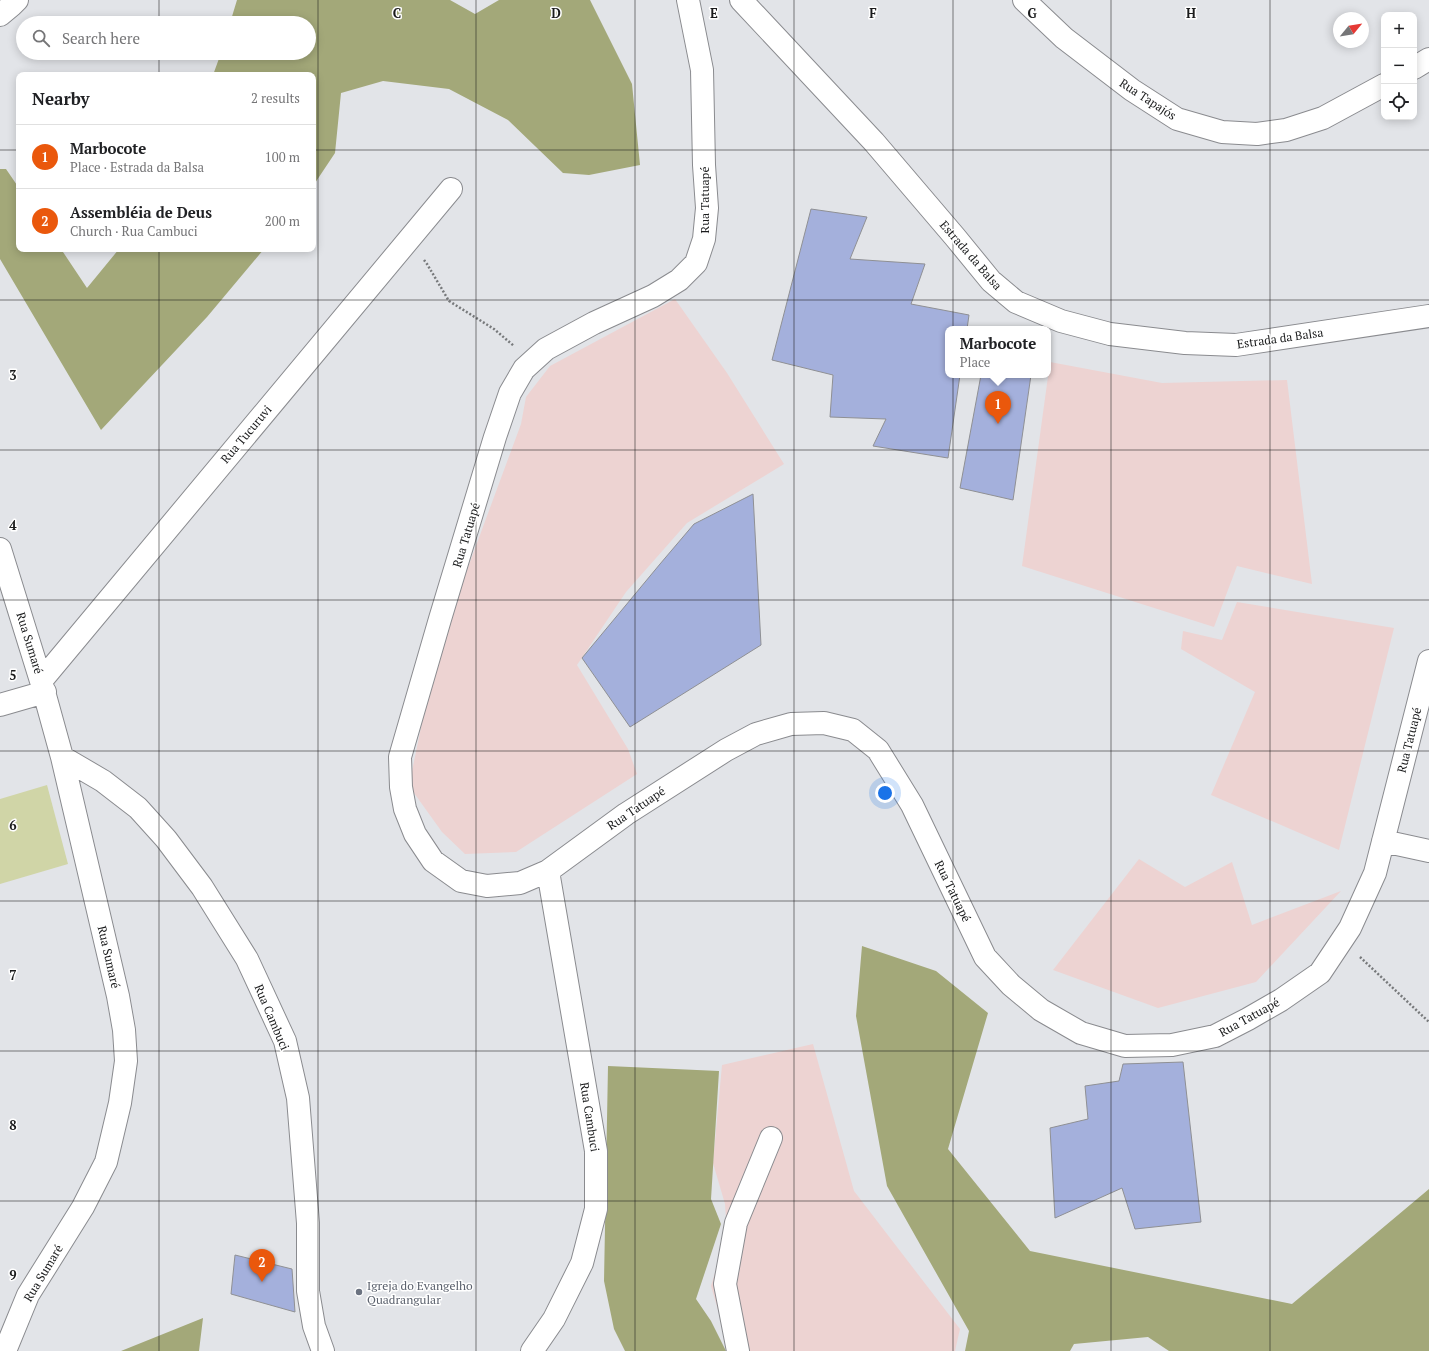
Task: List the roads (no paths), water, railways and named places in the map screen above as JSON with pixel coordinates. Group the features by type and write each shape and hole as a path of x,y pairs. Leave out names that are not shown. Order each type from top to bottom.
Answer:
{"street":[{"path":"0,15 17,0"},
{"name":"Rua Tatuapé","path":"688,0 702,70 704,166 707,208 704,239 696,262 679,280 653,296 546,349 524,369 510,393 495,437 400,757 401,787 405,809 415,834 433,861 461,881 487,886 520,883 548,870 626,814 726,750 756,734 791,724 824,723 853,730 878,750 912,805 984,957 1011,985 1042,1010 1081,1032 1124,1046 1172,1045 1215,1036 1281,1000 1320,973 1350,928 1375,873 1429,661"},
{"name":"Estrada da Balsa","path":"741,0 874,142 991,281 1016,302 1061,321 1110,334 1192,343 1236,345 1429,316"},
{"name":"Rua Tapajós","path":"1024,0 1064,38 1132,90 1177,119 1222,132 1257,134 1286,130 1323,118 1381,87"},
{"path":"1417,66 1429,59"},
{"name":"Rua Tucuruvi","path":"43,686 451,189"},
{"name":"Rua Sumaré","path":"0,549 43,686 62,757 118,996 124,1030 126,1061 120,1103 106,1162 83,1207 28,1295 5,1351"},
{"path":"0,705 43,686"},
{"name":"Rua Cambuci","path":"62,757 103,781 138,808 166,839 202,887 246,959 285,1041 298,1098 308,1223 308,1291 314,1326 323,1351"},
{"path":"1383,841 1429,851"},
{"name":"Rua Cambuci","path":"532,1351 554,1319 582,1263 596,1209 596,1151 548,870"},
{"path":"738,1351 725,1284 736,1223 771,1138"}],"place":[{"name":"Marbocote","path":"998,424"},
{"name":"Assembléia de Deus","path":"262,1282"},
{"name":"Igreja do Evangelho Quadrangular","path":"359,1292"}]}
